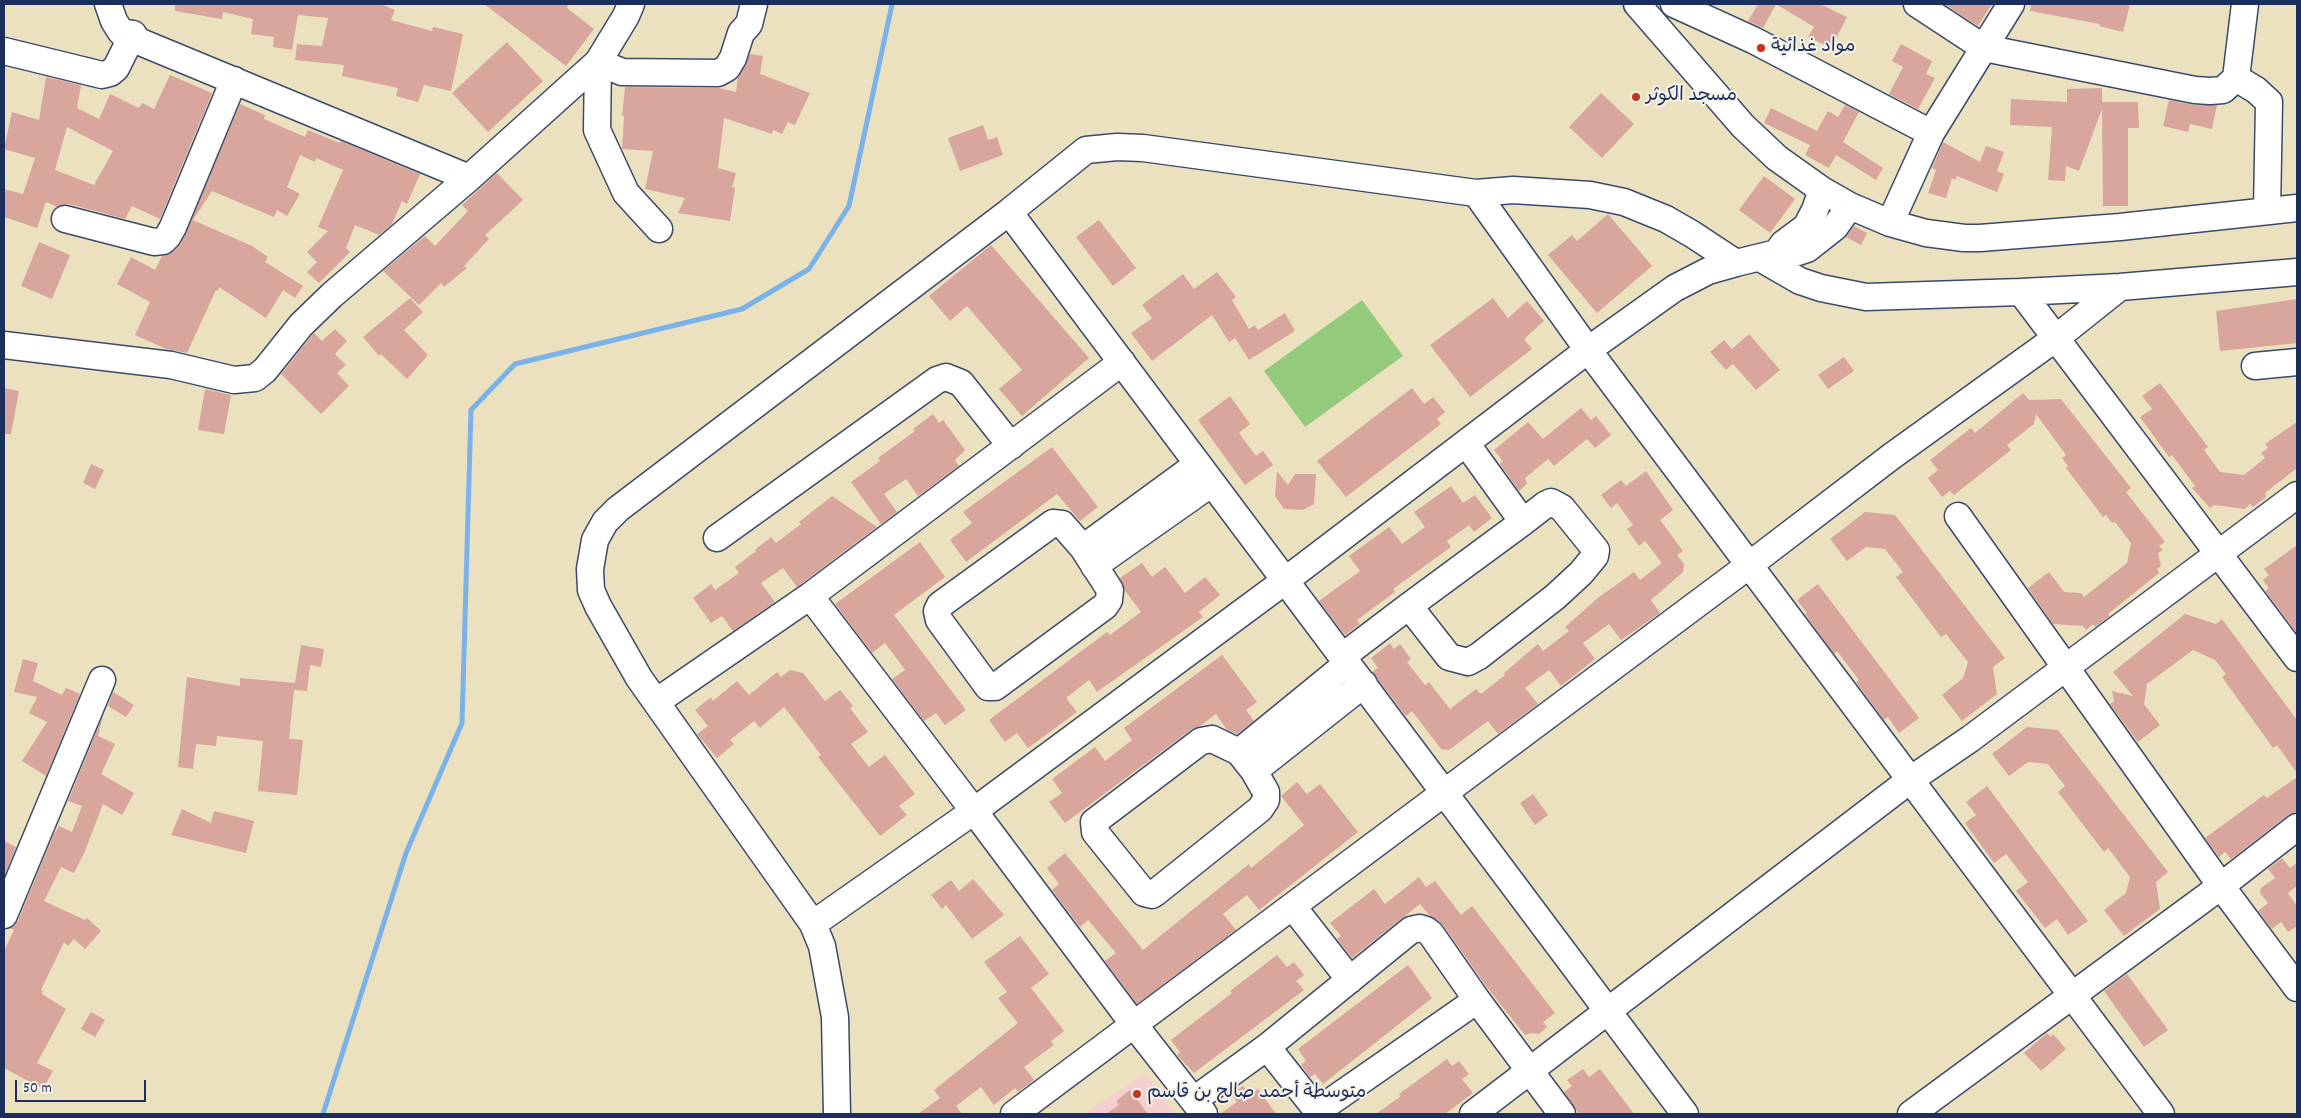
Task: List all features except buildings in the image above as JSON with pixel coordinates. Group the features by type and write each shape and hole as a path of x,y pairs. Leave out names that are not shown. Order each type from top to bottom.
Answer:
{"street":[{"path":"108,4 114,21 121,32 133,34 138,42 469,178"},
{"path":"4,345 171,365 234,380 255,378 265,370 301,325 332,295 469,178 598,62 626,16 631,4"},
{"path":"598,62 622,72 718,73 727,68 733,58 741,33 748,24 754,4"},
{"path":"1636,4 1743,126 1777,158 1822,190 1850,206 1890,223 1933,234 1980,238 2120,227 2297,208"},
{"path":"1674,4 1753,40 1931,133"},
{"path":"1917,4 1984,48 2195,90 2223,90 2236,78 2245,4"},
{"path":"1890,223 1931,133 2011,4"},
{"path":"4,51 102,75 110,73 116,68 133,34"},
{"path":"598,62 597,130 626,193 659,229"},
{"path":"2236,78 2256,90 2269,102 2267,211"},
{"path":"65,219 154,242 163,241 173,227 234,80"},
{"path":"836,1114 836,1017 822,946 813,924 656,702 598,606 591,590 590,569 595,540 605,522 618,509 1009,212 1086,150 1118,147 1143,148 1476,193 1513,190 1557,191 1590,195 1624,202 1666,219 1692,234 1758,258 1800,281 1821,288 1866,297 2120,287 2297,272"},
{"path":"1758,258 1784,244 1806,227 1813,216 1822,190"},
{"path":"1476,193 1588,350 1748,566 2161,1114"},
{"path":"813,924 974,810 1286,580 1588,350 1675,288 1708,271 1758,258 1798,252 1816,244 1835,227 1850,206"},
{"path":"1009,212 1446,792 1685,1114"},
{"path":"1014,1114 1135,1026 1892,456 2056,338 2120,287"},
{"path":"2020,292 2297,658"},
{"path":"656,702 810,596 1122,362"},
{"path":"2256,366 2297,362"},
{"path":"717,538 937,380 946,377 961,383 1011,446"},
{"path":"1466,443 1523,522"},
{"path":"1089,557 1205,473"},
{"path":"1473,1114 1910,780 1970,739 2297,495"},
{"path":"1246,762 1346,659 1409,606 1545,505 1551,502 1556,503 1594,547 1596,554 1581,573 1555,597 1479,656 1464,662 1449,657 1409,606"},
{"path":"1958,516 2221,886 2297,988"},
{"path":"1053,523 1062,524 1089,557 1110,590 1109,600 1105,606 995,687 984,685 939,620 937,611 940,605 1053,523"},
{"path":"810,596 974,810 1135,1026 1199,1107 1267,1047 1411,930 1420,928 1431,934 1477,1000 1562,1114"},
{"path":"4,915 102,680"},
{"path":"1246,762 1364,684"},
{"path":"1219,740 1246,762 1266,792 1264,804 1152,895 1144,893 1095,832 1093,826 1098,819 1201,741 1219,740"},
{"path":"1911,1114 2221,886 2297,827"},
{"path":"1292,908 1350,980"},
{"path":"1267,1047 1312,1104 1323,1108 1477,1000"}],"shaded area":[{"name":"متوسطة أحمد صالح بن قاسم","path":"1145,1074 1175,1114 1084,1114"}],"green space":[{"path":"1362,300 1403,356 1305,427 1264,371"}],"waterway":[{"path":"323,1114 406,853 462,723 471,410 515,364 742,309 809,269 849,206 892,4"}],"place":[{"name":"مواد غذائية","path":"1761,48"},
{"name":"مسجد الكوثر","path":"1636,97"},
{"name":"متوسطة أحمد صالح بن قاسم","path":"1137,1094"}]}
